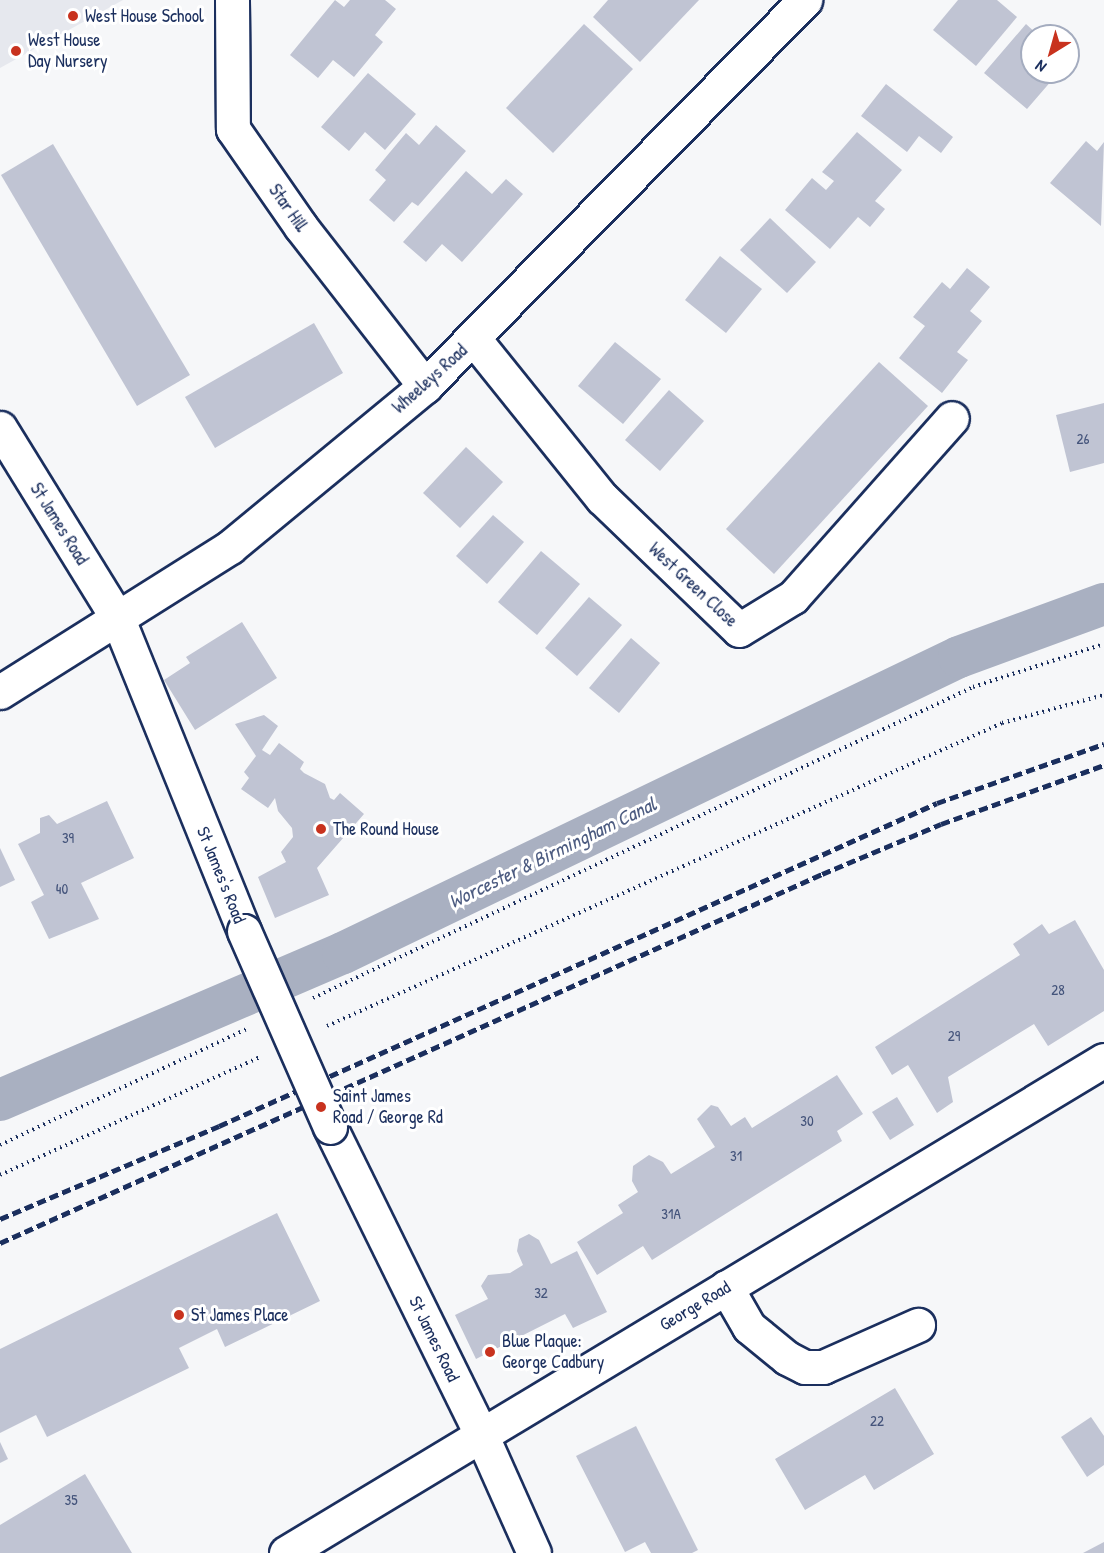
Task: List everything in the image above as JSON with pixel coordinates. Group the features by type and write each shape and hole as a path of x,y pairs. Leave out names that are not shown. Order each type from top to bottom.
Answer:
{"street":[{"name":"Star Hill","path":"232,0 234,129 301,227 425,386"},
{"name":"Wheeleys Road","path":"0,692 230,547 425,386 474,339 805,0"},
{"name":"West Green Close","path":"474,339 602,498 739,630 792,597 952,418"},
{"name":"St James Road","path":"0,428 118,619"},
{"name":"St James's Road","path":"118,619 244,931 330,1127"},
{"name":"George Road","path":"286,1553 1104,1060"},
{"name":"St James Road","path":"330,1127 481,1434 534,1553"},
{"path":"726,1287 749,1327 787,1358 805,1366 823,1367 918,1325"}],"path":[{"path":"303,1002 973,687 1104,644"},
{"path":"321,1029 1002,723 1104,695"},
{"path":"0,1145 249,1028"},
{"path":"0,1174 267,1054"}],"shaded area":[{"name":"West House Day Nursery","path":"0,0 123,0 0,68"}],"building":[{"path":"335,0 344,7 350,0 385,0 396,9 375,35 383,42 354,77 333,60 318,78 290,55"},
{"path":"608,0 699,0 640,62 593,17"},
{"path":"958,0 997,0 1017,17 976,66 933,30"},
{"path":"584,24 633,69 553,153 506,108"},
{"path":"1020,31 1020,84 1049,84 1027,109 984,73"},
{"path":"368,73 416,114 385,150 365,132 349,151 321,127"},
{"path":"886,84 953,137 941,153 919,136 907,152 861,116"},
{"path":"436,125 466,151 418,206 412,202 394,222 369,200 386,180 375,170 406,133 419,145"},
{"path":"857,132 902,170 875,201 885,209 870,227 858,217 830,249 785,210 812,178 826,190 834,181 822,172"},
{"path":"1086,141 1097,151 1104,142 1101,226 1050,183"},
{"path":"53,144 190,375 137,406 1,175"},
{"path":"466,171 492,194 506,179 523,194 462,262 442,244 426,262 403,242"},
{"path":"770,218 816,262 787,293 740,250"},
{"path":"720,256 762,289 726,333 685,300"},
{"path":"967,268 990,287 970,311 982,321 957,352 968,360 942,393 899,358 925,326 913,317 942,282 950,289"},
{"path":"314,323 343,373 215,448 185,397"},
{"path":"615,342 661,379 623,424 578,386"},
{"path":"879,362 928,406 774,574 726,529"},
{"path":"669,390 704,421 660,471 625,440"},
{"path":"1104,403 1104,463 1070,472 1056,415"},
{"path":"466,447 503,482 460,528 423,493"},
{"path":"493,515 524,542 487,584 456,556"},
{"path":"541,551 580,584 537,635 498,602"},
{"path":"589,597 622,625 577,676 545,648"},
{"path":"242,622 277,678 195,730 164,680 190,663 186,657"},
{"path":"631,638 660,663 619,713 589,688"},
{"name":"The Round House","path":"264,715 278,726 262,750 270,755 279,743 304,762 300,769 304,773 325,784 330,798 334,800 340,793 364,814 317,868 329,895 275,918 258,877 286,862 281,852 293,837 292,828 278,811 275,798 268,808 241,789 249,778 244,772 256,756 235,724"},
{"path":"107,801 134,858 81,883 99,919 49,939 31,902 44,895 18,844 40,833 40,818 49,815 57,824"},
{"path":"0,848 15,880 0,887"},
{"path":"1075,920 1104,970 1104,1011 1048,1046 1034,1024 948,1077 953,1102 937,1113 908,1065 892,1075 875,1047 1020,955 1013,944 1042,924 1049,934"},
{"path":"837,1075 863,1114 837,1131 842,1141 652,1260 643,1246 597,1275 577,1242 623,1213 618,1205 638,1192 632,1181 633,1166 649,1155 663,1162 671,1174 715,1147 697,1119 711,1105 718,1107 731,1126 745,1117 752,1128"},
{"path":"897,1097 914,1125 890,1140 872,1112"},
{"name":"St James Place","path":"277,1213 320,1301 225,1347 217,1329 179,1348 189,1368 47,1437 36,1415 0,1433 0,1349"},
{"path":"529,1234 539,1240 551,1264 577,1251 607,1312 573,1328 565,1314 476,1359 455,1315 488,1299 481,1286 488,1275 510,1273 523,1265 517,1251 519,1239"},
{"path":"895,1388 934,1454 874,1490 865,1475 805,1510 775,1459"},
{"path":"1091,1417 1104,1436 1104,1465 1087,1477 1061,1437"},
{"path":"636,1426 698,1550 692,1553 651,1553 645,1542 625,1552 576,1456"},
{"path":"0,1442 8,1459 0,1463"},
{"path":"85,1474 132,1553 0,1553 0,1525"},
{"path":"1104,1542 1104,1553 1083,1553"}],"waterway":[{"name":"Worcester & Birmingham Canal","path":"0,1100 343,953 959,657 1104,604"}],"railway":[{"path":"0,1219 219,1126 937,803 1104,744"},
{"path":"0,1243 822,874 941,824 1104,765"}],"place":[{"name":"West House School","path":"73,16"},
{"name":"West House Day Nursery","path":"16,51"},
{"name":"The Round House","path":"321,829"},
{"name":"Saint James Road / George Rd","path":"321,1107"},
{"name":"St James Place","path":"179,1315"},
{"name":"Blue Plaque: George Cadbury","path":"490,1352"}]}
